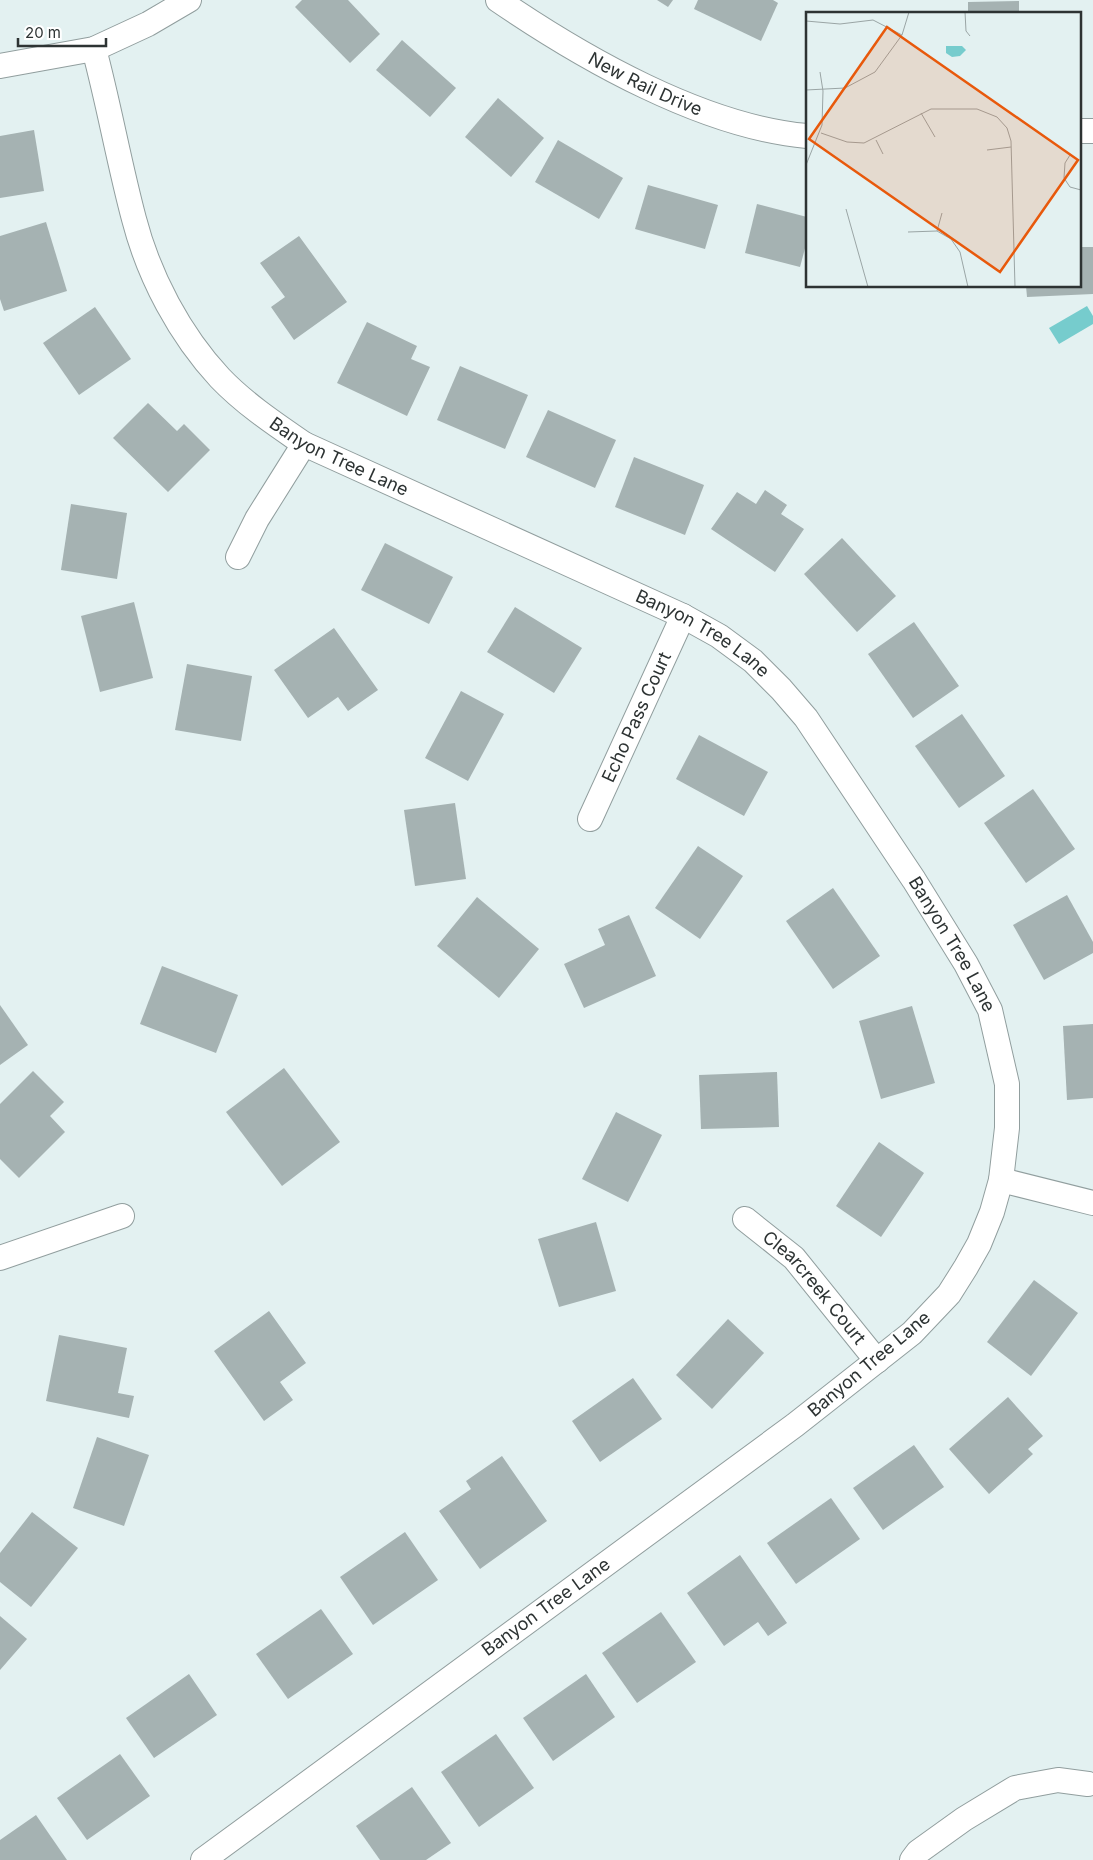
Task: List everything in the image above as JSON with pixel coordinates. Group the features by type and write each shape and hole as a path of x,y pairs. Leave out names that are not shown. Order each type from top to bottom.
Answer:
{"street":[{"path":"0,66 94,49 148,24 189,0"},
{"name":"New Rail Drive","path":"498,0 547,33 614,70 679,101 779,134 806,136"},
{"name":"Banyon Tree Lane","path":"94,49 134,221 149,264 166,300 190,341 220,378 256,411 304,444 684,616 719,636 753,661 806,718 914,880 966,964 990,1010 1007,1084 1007,1128 1001,1180 992,1212 979,1244 949,1294 912,1333 794,1425 203,1860"},
{"path":"1080,131 1093,131"},
{"path":"238,557 256,519 304,444"},
{"name":"Echo Pass Court","path":"590,819 684,616"},
{"path":"1001,1180 1093,1203"},
{"path":"0,1258 122,1216"},
{"name":"Clearcreek Court","path":"745,1219 794,1258 877,1361"},
{"path":"912,1860 918,1852 964,1819 1015,1788 1058,1780 1088,1784"}],"water":[{"path":"1087,306 1093,316 1093,324 1059,344 1049,328"}],"building":[{"path":"302,0 348,0 380,34 350,63 295,7"},
{"path":"657,0 673,0 668,7"},
{"path":"698,0 773,0 778,3 761,41 694,9"},
{"path":"1019,1 1019,12 968,12 968,2"},
{"path":"402,40 456,88 430,117 376,70"},
{"path":"498,98 544,138 511,177 465,137"},
{"path":"34,130 44,191 0,198 0,136"},
{"path":"558,140 623,178 599,219 535,182"},
{"path":"648,185 718,205 705,249 635,229"},
{"path":"757,204 806,217 806,245 800,267 745,253"},
{"path":"46,222 67,291 4,311 0,299 0,236"},
{"path":"299,236 347,302 294,340 271,307 285,297 260,263"},
{"path":"1080,247 1093,247 1093,294 1027,297 1026,288 1080,288"},
{"path":"95,307 131,359 79,395 43,343"},
{"path":"367,322 417,346 411,359 430,367 407,416 337,383"},
{"path":"460,366 528,395 505,449 437,420"},
{"path":"148,403 177,431 184,424 210,450 168,492 113,438"},
{"path":"548,410 616,440 595,488 526,457"},
{"path":"634,457 704,485 685,535 615,507"},
{"path":"765,490 787,505 781,514 804,529 775,572 711,529 737,492 756,504"},
{"path":"71,504 127,513 117,579 61,570"},
{"path":"842,538 896,596 857,632 804,574"},
{"path":"385,543 453,577 429,624 361,590"},
{"path":"134,602 153,678 100,692 81,616"},
{"path":"515,607 582,648 554,693 487,652"},
{"path":"914,622 959,686 913,718 868,654"},
{"path":"334,628 378,690 348,711 338,697 308,718 274,670"},
{"path":"187,664 252,676 241,741 175,730"},
{"path":"461,691 504,714 468,781 425,758"},
{"path":"962,714 1005,776 959,808 915,746"},
{"path":"699,735 768,772 744,816 676,779"},
{"path":"1033,789 1075,849 1026,883 984,823"},
{"path":"455,803 466,879 415,886 404,810"},
{"path":"698,846 743,876 700,939 655,908"},
{"path":"833,888 880,956 833,989 786,921"},
{"path":"1067,895 1093,942 1093,953 1044,980 1013,925"},
{"path":"477,897 539,949 499,998 437,946"},
{"path":"629,915 656,976 584,1008 564,964 605,945 598,929"},
{"path":"162,966 238,995 216,1053 140,1024"},
{"path":"0,1005 28,1045 0,1065"},
{"path":"912,1006 935,1083 881,1099 859,1021"},
{"path":"1093,1024 1093,1098 1067,1100 1063,1026"},
{"path":"284,1068 340,1142 282,1186 226,1112"},
{"path":"33,1071 64,1102 50,1116 65,1132 19,1178 0,1159 0,1104"},
{"path":"777,1072 779,1127 701,1129 699,1075"},
{"path":"616,1112 662,1135 628,1202 582,1179"},
{"path":"879,1142 924,1173 881,1237 836,1206"},
{"path":"596,1222 616,1291 559,1307 538,1239"},
{"path":"1034,1280 1078,1313 1031,1376 987,1342"},
{"path":"269,1311 306,1363 280,1382 293,1400 264,1421 214,1351"},
{"path":"728,1319 764,1353 712,1409 676,1375"},
{"path":"59,1335 127,1348 118,1393 134,1396 129,1418 46,1401"},
{"path":"633,1378 662,1419 600,1462 572,1421"},
{"path":"1008,1397 1043,1436 1028,1449 1033,1454 989,1494 949,1449"},
{"path":"97,1437 149,1455 124,1526 73,1508"},
{"path":"914,1445 944,1487 883,1530 853,1488"},
{"path":"502,1456 547,1521 480,1569 439,1511 471,1489 466,1481"},
{"path":"831,1498 860,1539 796,1584 767,1543"},
{"path":"32,1512 78,1548 31,1607 0,1582 0,1553"},
{"path":"405,1532 438,1580 373,1625 340,1577"},
{"path":"740,1555 787,1623 768,1636 758,1622 724,1646 687,1593"},
{"path":"321,1609 353,1654 288,1699 256,1654"},
{"path":"661,1612 696,1662 637,1703 602,1653"},
{"path":"0,1616 27,1639 0,1670"},
{"path":"189,1674 217,1715 154,1758 126,1718"},
{"path":"586,1674 615,1717 553,1761 523,1718"},
{"path":"496,1734 534,1788 479,1827 441,1772"},
{"path":"120,1754 150,1796 87,1840 57,1798"},
{"path":"412,1787 451,1843 426,1860 380,1860 356,1826"},
{"path":"36,1815 67,1860 0,1860 0,1840"}]}
